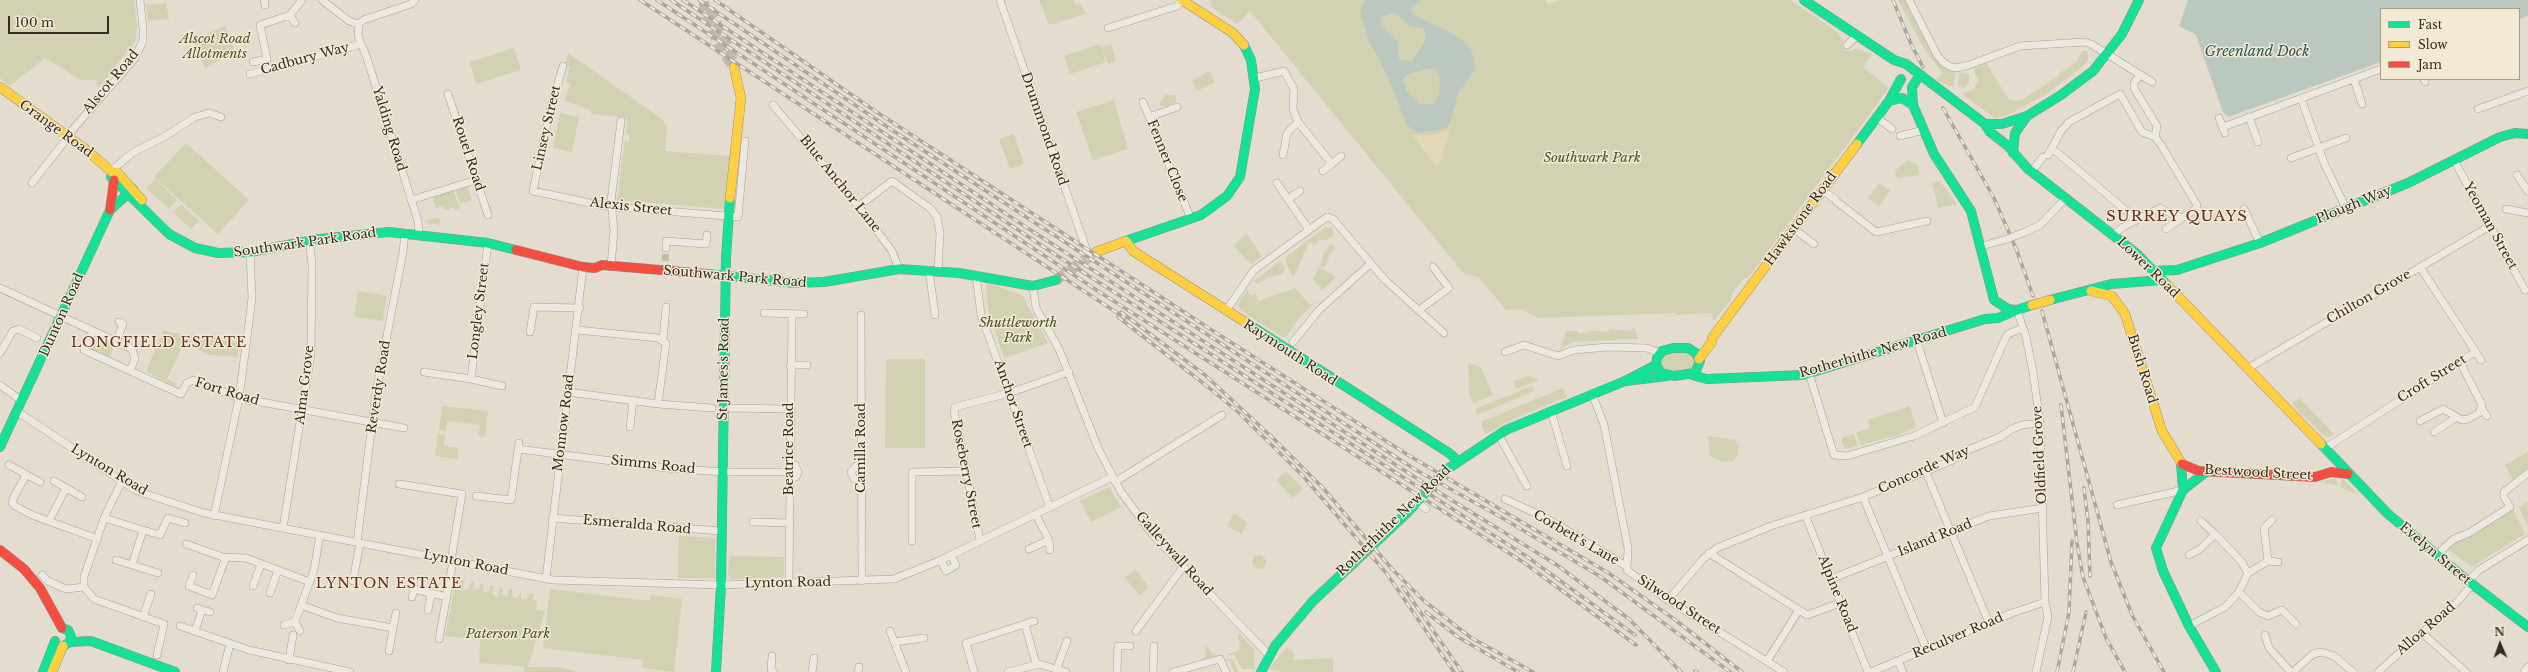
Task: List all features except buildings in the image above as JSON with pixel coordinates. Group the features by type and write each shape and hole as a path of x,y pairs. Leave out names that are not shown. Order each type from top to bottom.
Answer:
{"main road":[{"path":"1096,252 1191,219 1218,205 1237,183 1244,155 1255,78 1249,54 1240,40 1182,0"},
{"name":"Lower Road","path":"1804,0 1894,60 1902,62 1985,124 1990,132 2032,171 2137,254 2333,457 2337,470"},
{"path":"1985,124 2002,124 2027,116 2093,71 2107,55 2135,10 2139,0"},
{"path":"1894,60 1895,68 1901,79 1906,97 1913,105 1934,154 1971,211 1982,246 1994,300 2002,307 2017,310"},
{"name":"St James's Road","path":"716,672 721,585 726,276 735,219 734,149 740,99 734,68"},
{"path":"1889,101 1906,97 1920,75"},
{"name":"Hawkstone Road","path":"1699,363 1712,342 1712,338 1889,101 1901,79"},
{"name":"Grange Road","path":"0,87 67,136 130,192"},
{"path":"2013,153 2015,133 2027,116"},
{"name":"Plough Way","path":"2154,271 2176,270 2260,243 2455,162 2500,137 2515,133 2528,134"},
{"path":"110,210 112,175"},
{"name":"Dunton Road","path":"0,447 18,412 110,210 130,192"},
{"name":"Southwark Park Road","path":"130,192 144,212 150,214 169,234 195,248 218,253 250,252 309,240 371,232 404,233 488,243 595,268 606,266 810,284 899,269 933,270 976,275 1033,286 1056,280"},
{"name":"Raymouth Road","path":"1126,241 1133,252 1449,453 1458,461"},
{"path":"2137,254 2138,275"},
{"name":"Southwark Park Road","path":"567,261 596,262 606,266"},
{"name":"Plough Way","path":"2162,280 2176,270"},
{"name":"Rotherhithe New Road","path":"1692,375 1707,379 1711,377 1787,377 1809,373 1985,319 1998,318 2032,305 2091,291 2138,275 2162,280"},
{"name":"Bush Road","path":"2091,291 2106,295 2107,299 2117,302 2125,314 2148,392 2162,431 2180,463"},
{"path":"1985,319 1994,300"},
{"path":"1699,363 1692,375 1667,376 1660,373 1656,365 1660,353 1668,349 1688,348 1712,338"},
{"path":"1688,348 1694,350 1699,363 1711,377"},
{"name":"Rotherhithe New Road","path":"1261,672 1269,655 1326,587 1417,503 1435,480 1458,461 1498,434 1592,393 1626,381 1656,365"},
{"name":"Rotherhithe New Road","path":"1626,381 1645,380 1667,376"},
{"path":"2180,463 2183,490"},
{"name":"Bestwood Street","path":"2180,463 2190,469 2207,471 2315,477 2337,470"},
{"name":"Evelyn Street","path":"2337,470 2348,474 2401,526 2470,583 2528,627"},
{"path":"2207,471 2183,490 2156,548 2163,571 2190,626 2216,672"},
{"path":"0,550 20,566 40,588 62,628 70,632 67,644 52,672"},
{"path":"43,672 55,641 54,633 62,628"},
{"path":"55,641 67,644 91,642 153,669 175,672"}],"street":[{"name":"Alscot Road","path":"32,183 34,174 135,58 143,41 140,0"},
{"path":"253,62 267,59 260,25 290,15 302,0"},
{"path":"322,0 349,21 359,24 363,20 413,2"},
{"name":"Drummond Road","path":"1000,0 1089,257"},
{"path":"1108,28 1177,6 1182,0"},
{"path":"1909,0 1937,54 1944,63 1954,68 2025,45 2084,42 2152,82"},
{"path":"290,15 295,23"},
{"name":"Yalding Road","path":"359,24 358,36 367,58 411,200 419,227 419,234"},
{"path":"1847,45 1858,35"},
{"name":"Cadbury Way","path":"250,74 361,44"},
{"name":"Linsey Street","path":"533,191 551,106 563,66"},
{"path":"2219,118 2224,130 2249,117 2380,69"},
{"path":"1255,78 1284,71 1294,89 1293,109 1298,122 1332,164"},
{"path":"2140,75 2134,83 2134,88 2158,126 2155,137"},
{"path":"2354,79 2362,104"},
{"path":"2478,109 2528,91"},
{"name":"Rouel Road","path":"448,94 488,215"},
{"path":"2032,171 2048,154 2061,131 2069,122 2119,94 2142,132 2155,137 2197,205 2197,208 2180,218 2176,224 2166,229"},
{"path":"2301,98 2318,148 2346,208"},
{"name":"Fenner Close","path":"1143,102 1191,219"},
{"name":"Blue Anchor Lane","path":"773,105 859,206 892,251 899,269"},
{"path":"1149,117 1178,107"},
{"path":"112,175 135,151 164,137 195,117 209,113 221,117"},
{"path":"1876,117 1892,129"},
{"path":"2249,117 2258,142"},
{"path":"606,266 614,235 612,206 621,121"},
{"path":"1283,155 1287,133 1298,122"},
{"path":"1900,136 1924,130"},
{"path":"2292,158 2346,138"},
{"path":"735,219 745,141"},
{"path":"2048,154 2129,213 2135,221"},
{"path":"1323,171 1342,156"},
{"name":"Yeoman Street","path":"2455,162 2525,290"},
{"path":"2517,175 2528,191"},
{"path":"411,200 476,180"},
{"path":"859,206 892,181 930,208 937,217 940,233 933,270 936,315"},
{"path":"1277,183 1309,230"},
{"path":"1822,190 1876,232 1927,221"},
{"name":"Alexis Street","path":"533,191 612,206 735,219"},
{"path":"1288,199 1300,191"},
{"path":"1982,246 2007,239 2040,225 2066,198"},
{"path":"2113,235 2135,221 2162,208 2180,218"},
{"path":"2244,209 2260,243"},
{"path":"2506,209 2528,212"},
{"path":"1226,311 1254,270 1327,217 1333,219 1370,264 1444,333"},
{"name":"Chilton Grove","path":"2247,369 2490,226"},
{"path":"1794,229 1814,244"},
{"name":"Reverdy Road","path":"359,543 373,422 404,252 404,233"},
{"path":"666,248 666,241 706,244 707,235"},
{"name":"Alma Grove","path":"283,528 311,354 312,264 309,240"},
{"name":"Longley Street","path":"471,379 488,243"},
{"path":"214,516 239,398 252,298 250,252"},
{"path":"1293,342 1318,310 1370,264"},
{"name":"Monnow Road","path":"546,579 560,452 580,308 583,266"},
{"path":"1419,310 1449,288 1433,267"},
{"name":"Croft Street","path":"2324,448 2475,352 2420,267"},
{"name":"Anchor Street","path":"976,275 981,315 1050,508"},
{"name":"Galleywall Road","path":"1033,286 1036,308 1069,372 1098,448 1114,480 1141,521 1183,567 1269,655"},
{"path":"0,288 132,349 135,354 130,370"},
{"path":"530,332 534,307 580,308"},
{"path":"658,404 666,343 663,340 666,307"},
{"name":"Oldfield Grove","path":"2017,310 2023,328 2033,372 2040,423 2045,602 2048,617 2036,672"},
{"path":"764,313 792,315 804,314"},
{"name":"Beatrice Road","path":"786,584 789,578 789,409 792,315"},
{"name":"Camilla Road","path":"861,315 862,581"},
{"path":"116,342 123,324 119,322"},
{"path":"577,327 658,338 663,340"},
{"path":"0,353 13,331 19,328 37,338"},
{"path":"1809,373 1823,423 1835,456 1847,456 1882,447 1943,423 1975,407 2008,334 2023,328"},
{"name":"Fort Road","path":"93,332 84,350 181,394 187,383 194,380 239,398 404,428"},
{"path":"1916,341 1943,423"},
{"path":"1505,352 1524,345 1558,356 1574,350 1608,347 1647,348 1660,353"},
{"path":"2475,352 2481,360"},
{"path":"2460,362 2482,409 2488,416"},
{"path":"790,365 807,365"},
{"path":"424,372 471,379 502,386"},
{"name":"Roseberry Street","path":"980,540 954,411 955,407 1009,393 1069,372"},
{"path":"0,385 22,402"},
{"path":"568,392 658,404 712,408"},
{"name":"Silwood Street","path":"1592,393 1604,425 1628,548 1626,566 1630,573 1668,600 1784,672"},
{"path":"630,427 633,400"},
{"path":"724,408 789,409"},
{"path":"2420,421 2443,409 2457,417 2468,420 2479,413 2482,409"},
{"path":"1552,411 1567,466"},
{"name":"Lynton Road","path":"18,412 143,494 214,516 546,579 721,585 862,581 898,577 941,560 980,540 1114,480 1222,415"},
{"path":"2434,432 2457,417"},
{"name":"Concorde Way","path":"1709,553 1747,535 1806,517 1863,497 1926,472 1953,460 1963,452 2000,437 2017,427 2040,423"},
{"path":"1498,434 1528,486"},
{"name":"Simms Road","path":"476,496 511,500 518,446 619,462 723,472 789,476"},
{"path":"9,465 40,482"},
{"path":"912,541 912,472 966,471"},
{"path":"1926,472 1988,623"},
{"path":"2436,555 2444,547 2510,508 2504,497 2504,492 2528,473"},
{"path":"26,475 13,500 12,503 15,506 49,521 98,539"},
{"path":"54,481 82,497"},
{"path":"122,481 104,518 84,577 84,587 94,599 164,624 157,655"},
{"path":"399,484 462,494 447,597 439,639"},
{"path":"49,521 66,488"},
{"path":"2117,504 2183,490"},
{"path":"1863,497 1926,648"},
{"name":"Corbett's Lane","path":"1504,499 1546,518 1626,566"},
{"path":"1417,503 1426,509"},
{"name":"Island Road","path":"1831,579 1989,516 2043,508"},
{"path":"1036,515 1049,540 1050,550"},
{"name":"Alpine Road","path":"1806,517 1840,603 1870,672"},
{"path":"104,518 160,535 168,518 185,523"},
{"name":"Esmeralda Road","path":"552,518 721,531"},
{"path":"2268,561 2264,528 2272,520"},
{"path":"2201,521 2241,560 2248,573"},
{"path":"753,522 789,523"},
{"path":"132,565 143,530"},
{"path":"2189,555 2200,549 2215,534"},
{"path":"300,631 295,622 315,565 320,536"},
{"path":"1029,549 1049,540"},
{"name":"Alloa Road","path":"2378,672 2421,632 2459,600 2479,570 2528,540"},
{"path":"353,581 359,543"},
{"path":"186,544 226,557 242,557 310,582"},
{"path":"1668,600 1709,553 1799,610 1811,615 1840,603"},
{"path":"941,560 946,570 956,565 951,555"},
{"path":"193,575 189,586 212,595 226,557"},
{"path":"116,560 158,573"},
{"path":"2190,626 2219,611 2239,592 2248,573 2268,561 2278,562"},
{"path":"253,586 261,564"},
{"path":"1136,631 1183,567"},
{"path":"270,594 278,570"},
{"path":"42,575 48,581 66,589 84,587"},
{"path":"412,597 414,589 427,591 431,595 447,597"},
{"path":"2239,592 2259,612 2268,616 2282,610 2296,624"},
{"path":"143,617 151,594"},
{"path":"428,610 431,595"},
{"name":"Reculver Road","path":"1870,672 1988,623 2045,602"},
{"path":"301,605 337,618 393,628"},
{"path":"195,631 200,609 210,612"},
{"path":"1767,661 1799,610"},
{"path":"389,651 396,613"},
{"path":"974,672 966,643 1034,621"},
{"path":"284,625 295,622"},
{"path":"1025,624 1036,664"},
{"path":"180,626 230,644 289,660 350,672"},
{"path":"890,631 906,672"},
{"path":"2421,632 2466,672"},
{"path":"289,660 293,635"},
{"path":"2265,636 2269,648 2292,672 2313,654 2321,652 2334,656 2353,672"},
{"path":"894,642 924,638"},
{"path":"1057,668 1067,641"},
{"path":"223,672 230,644"},
{"path":"1117,672 1118,646 1130,646"},
{"path":"1153,672 1154,646"},
{"path":"772,656 771,672 774,672"},
{"path":"812,672 814,658"},
{"path":"1173,672 1184,670 1220,658 1226,672"},
{"path":"1898,661 1903,672"},
{"path":"1008,672 1036,664 1057,668 1066,672"},
{"path":"2524,672 2528,667"}],"green space":[{"path":"0,0 134,0 137,26 136,40 99,88 96,84 97,81 88,79 83,81 45,58 9,86 0,78"},
{"path":"1039,0 1074,0 1076,5 1081,4 1086,14 1049,25"},
{"name":"Southwark Park","path":"1209,0 1545,0 1549,4 1560,0 1790,0 1837,32 1843,40 1844,51 1857,49 1872,54 1863,67 1889,88 1748,278 1743,279 1732,293 1731,300 1713,322 1712,313 1538,318 1521,309 1506,310 1478,277 1464,274 1250,11 1237,24 1211,7 1212,4"},
{"path":"1898,0 1905,0 1932,52 1950,70 1956,72 1953,87 1936,80 1942,73 1921,44"},
{"path":"166,3 169,19 148,21 146,5"},
{"name":"Alscot Road Allotments","path":"225,26 235,52 205,68 193,40"},
{"path":"1100,44 1106,62 1070,74 1064,56"},
{"path":"1111,44 1116,61 1108,64 1102,47"},
{"path":"514,48 521,70 476,84 470,62"},
{"path":"2082,51 2088,51 2088,60 2082,67 2045,95 2008,115 1995,118 1962,94 1975,89 1978,81 1974,69 1986,63 2008,98 2015,101 2023,99 2059,76 2060,73 2076,62"},
{"path":"568,53 662,119 667,128 665,151 730,156 724,209 617,200 625,141 629,141 629,134 626,133 627,118 591,114 591,110 565,101 570,84 566,81 570,67 565,65"},
{"path":"1209,71 1215,82 1197,91 1192,81"},
{"path":"1959,72 1969,74 1969,83 1964,88 1958,86"},
{"path":"1165,95 1176,95 1176,102 1169,106 1161,106 1160,103"},
{"path":"1114,100 1128,149 1093,160 1076,112"},
{"path":"560,113 579,117 572,152 553,148"},
{"path":"1014,134 1024,164 1010,169 999,139"},
{"path":"186,143 249,200 218,234 154,177"},
{"path":"1908,160 1918,165 1920,175 1898,178 1895,174 1896,170"},
{"path":"155,179 177,200 169,209 146,188"},
{"path":"1940,181 1957,204 1938,208 1932,182"},
{"path":"1879,183 1890,191 1879,206 1868,198"},
{"path":"467,185 472,200 460,204 455,189"},
{"path":"453,190 460,208 455,210 454,207 444,210 443,206 436,208 432,196"},
{"path":"181,204 199,221 191,229 173,212"},
{"path":"439,217 441,225 427,223 426,221"},
{"path":"1326,227 1332,228 1334,235 1326,241 1319,239 1316,245 1309,242 1294,277 1290,273 1286,262 1287,256"},
{"path":"1246,233 1262,256 1251,264 1234,246"},
{"path":"1331,244 1336,248 1330,254 1325,268 1320,266 1324,252"},
{"path":"1280,261 1285,267 1283,274 1269,277 1257,284 1254,281"},
{"path":"1319,267 1336,277 1322,290 1313,280"},
{"name":"Shuttleworth Park","path":"986,284 997,286 1022,295 1048,343 1004,358 988,309"},
{"path":"1295,288 1310,305 1318,300 1299,318 1286,337 1282,337 1240,310 1238,304 1247,290 1250,296 1256,294 1258,301"},
{"path":"358,291 387,296 383,321 354,317"},
{"path":"1635,328 1638,339 1572,342 1560,350 1566,331 1588,333 1588,330 1609,332 1609,329 1632,331 1632,329"},
{"path":"164,330 172,333 199,336 194,347 184,343 167,379 177,384 174,386 147,372 147,368"},
{"path":"96,338 115,344 109,359 92,351 91,347"},
{"path":"202,338 239,342 238,357 210,355 197,349"},
{"path":"1666,353 1690,353 1694,360 1694,367 1686,371 1665,370 1661,364 1662,356"},
{"path":"886,359 925,359 925,448 885,448"},
{"path":"1468,363 1481,367 1493,395 1474,403 1469,394"},
{"path":"1528,376 1540,380 1516,389 1513,382"},
{"path":"1532,386 1534,391 1478,415 1475,409"},
{"path":"1563,388 1567,397 1515,418 1485,434 1481,422"},
{"path":"2299,398 2334,434 2329,437 2323,435 2292,404"},
{"path":"442,406 488,411 485,437 478,436 480,425 447,421 446,431 439,430"},
{"path":"1910,406 1916,427 1898,435 1860,445 1856,433 1870,428 1868,420"},
{"path":"438,434 445,435 444,446 458,448 457,459 435,456"},
{"path":"1854,434 1858,446 1845,449 1841,438"},
{"path":"1708,436 1735,440 1739,446 1737,457 1733,461 1723,462 1710,456"},
{"path":"2528,452 2528,468 2513,480 2505,465"},
{"path":"1286,471 1303,489 1293,498 1276,480"},
{"path":"2336,478 2338,486 2320,482 2323,481"},
{"path":"2342,478 2359,495 2340,487"},
{"path":"1109,487 1121,507 1091,522 1080,501"},
{"path":"2528,502 2528,526 2519,507"},
{"path":"2513,509 2525,534 2471,567 2447,548 2455,541"},
{"path":"1234,513 1247,523 1242,534 1227,526"},
{"path":"679,536 715,538 715,578 678,578"},
{"path":"1259,555 1264,557 1266,562 1264,567 1259,569 1254,567 1252,562 1254,557"},
{"path":"729,556 784,557 784,577 732,579 728,575"},
{"path":"1135,569 1149,587 1139,595 1125,578"},
{"name":"Paterson Park","path":"461,580 464,581 462,591 469,589 471,582 474,582 473,589 479,590 480,583 484,584 483,591 486,592 489,592 490,585 494,586 492,593 498,598 500,587 503,588 502,595 508,596 509,589 513,589 512,597 518,598 521,591 521,599 527,600 529,593 534,594 533,600 537,601 536,610 545,611 528,667 557,667 580,672 524,672 524,666 479,663 480,640 445,636 455,586 459,587"},
{"path":"550,589 650,601 651,595 682,599 674,672 642,668 643,660 543,648"},
{"path":"1240,634 1254,650 1255,669 1242,669 1234,655 1226,655 1240,650 1238,635"},
{"path":"1205,645 1213,654 1219,656 1201,661 1206,656"},
{"path":"1287,647 1295,654 1292,660 1333,658 1333,672 1284,672 1269,669"},
{"path":"1226,658 1234,660 1238,672 1234,672 1229,660 1225,661"}],"sand":[{"path":"1450,129 1438,168 1412,135 1434,135"}],"water":[{"path":"1365,0 1422,0 1412,8 1412,14 1442,28 1462,40 1472,51 1476,69 1458,93 1450,123 1445,129 1418,133 1407,125 1382,64 1369,41 1361,17 1361,7","holes":["1394,13 1410,26 1423,28 1426,33 1424,44 1412,61 1399,60 1398,42 1381,26 1382,17","1430,68 1435,69 1440,76 1439,95 1433,104 1419,104 1407,91 1403,79 1407,74"]},
{"name":"Greenland Dock","path":"2188,0 2528,0 2528,16 2520,19 2520,8 2380,8 2380,62 2228,117 2223,112 2196,35 2179,26"}],"tunnel":[{"path":"704,1 704,11 722,52 734,67"},
{"path":"710,9 731,53 733,64"},
{"path":"665,261 666,248"},
{"path":"1056,280 1096,252"}],"railway":[{"path":"640,0 1125,318"},
{"path":"657,0 1098,291 1523,562 1636,645"},
{"path":"671,0 1053,253 1526,556 1635,635"},
{"path":"683,0 1029,229 1424,483 1557,565 1629,619 1681,672"},
{"path":"699,0 892,130 1416,470 1499,516 1601,577 1730,672"},
{"path":"715,0 875,111 1221,336 1408,455 1607,572 1674,619 1742,672"},
{"path":"1893,0 1911,44 1923,67"},
{"path":"1943,108 1994,198 2017,251 2033,296"},
{"path":"2042,311 2111,562 2132,615 2164,672"},
{"path":"1121,312 1205,375 1274,439 1323,488 1392,569 1423,600 1470,637 1533,672"},
{"path":"1118,317 1238,412 1303,476 1387,574 1454,672"},
{"path":"2061,405 2077,543 2083,577 2106,638 2125,672"},
{"path":"2084,488 2088,521 2090,576"},
{"path":"2057,672 2069,612 2072,541"},
{"path":"1403,587 1462,672"},
{"path":"1426,612 1458,637 1518,672"},
{"path":"2073,672 2086,612"}],"traffic: fast":[{"path":"1804,0 1894,60 1906,64 1985,124 1990,132 2008,146 2027,168 2137,254 2167,285"},
{"path":"1985,124 2002,124 2027,116 2061,95 2093,71 2122,34 2139,0"},
{"path":"1126,241 1201,215 1227,196 1240,177 1255,89 1251,60 1244,45"},
{"path":"1920,75 1912,87 1913,105 1934,154 1971,211 1994,300"},
{"path":"1857,144 1889,101 1901,79"},
{"path":"1889,101 1902,98 1913,105"},
{"path":"2013,153 2015,133 2027,116"},
{"path":"2154,271 2177,270 2260,243 2408,183 2500,137 2515,133 2528,134"},
{"path":"112,172 111,177 169,234 195,248 218,253 250,252 319,239 389,232 488,243 516,250"},
{"path":"0,447 110,210 133,189"},
{"path":"716,672 721,585 726,258 730,198"},
{"path":"707,274 795,283 824,282 899,269 959,273 1033,286 1056,280"},
{"path":"2050,300 2111,284 2162,280"},
{"path":"1994,300 2008,309 2017,310 2032,305"},
{"path":"1692,375 1707,379 1803,375 1985,319 1998,318 2017,310"},
{"path":"1245,322 1449,453 1458,461"},
{"path":"1673,348 1688,348 1696,353 1700,361 1695,373 1674,376 1661,373 1656,365 1657,358 1662,351 1673,348"},
{"path":"1261,672 1275,646 1313,601 1408,512 1446,470 1506,430 1625,381 1656,365"},
{"path":"1626,381 1667,376"},
{"path":"2321,444 2388,514 2468,581 2528,627"},
{"path":"2181,463 2183,490"},
{"path":"2207,471 2183,490 2156,548 2163,571 2189,626 2216,672"},
{"path":"62,628 68,630 71,636 70,642 65,645"},
{"path":"43,672 55,641"},
{"path":"70,642 91,641 175,672"}],"traffic: slow":[{"path":"1182,0 1233,33 1244,45"},
{"path":"730,198 741,98 734,67"},
{"path":"0,87 84,148 112,172 118,173 142,200"},
{"path":"1699,359 1712,342 1712,338 1857,144"},
{"path":"1096,252 1126,241 1133,251 1245,322"},
{"path":"2167,285 2321,444"},
{"path":"2091,291 2112,296 2125,314 2162,431 2182,464"},
{"path":"2032,305 2050,300"},
{"path":"52,672 63,646"}],"traffic: jam":[{"path":"110,210 114,180"},
{"path":"516,250 583,267 595,268 602,265 707,274"},
{"path":"2182,464 2199,471 2315,477 2331,472 2348,474"},
{"path":"0,550 24,569 40,588 62,628"}],"district":[{"name":"SURREY QUAYS","path":"2177,217"},
{"name":"LONGFIELD ESTATE","path":"159,343"},
{"name":"LYNTON ESTATE","path":"389,584"}]}
